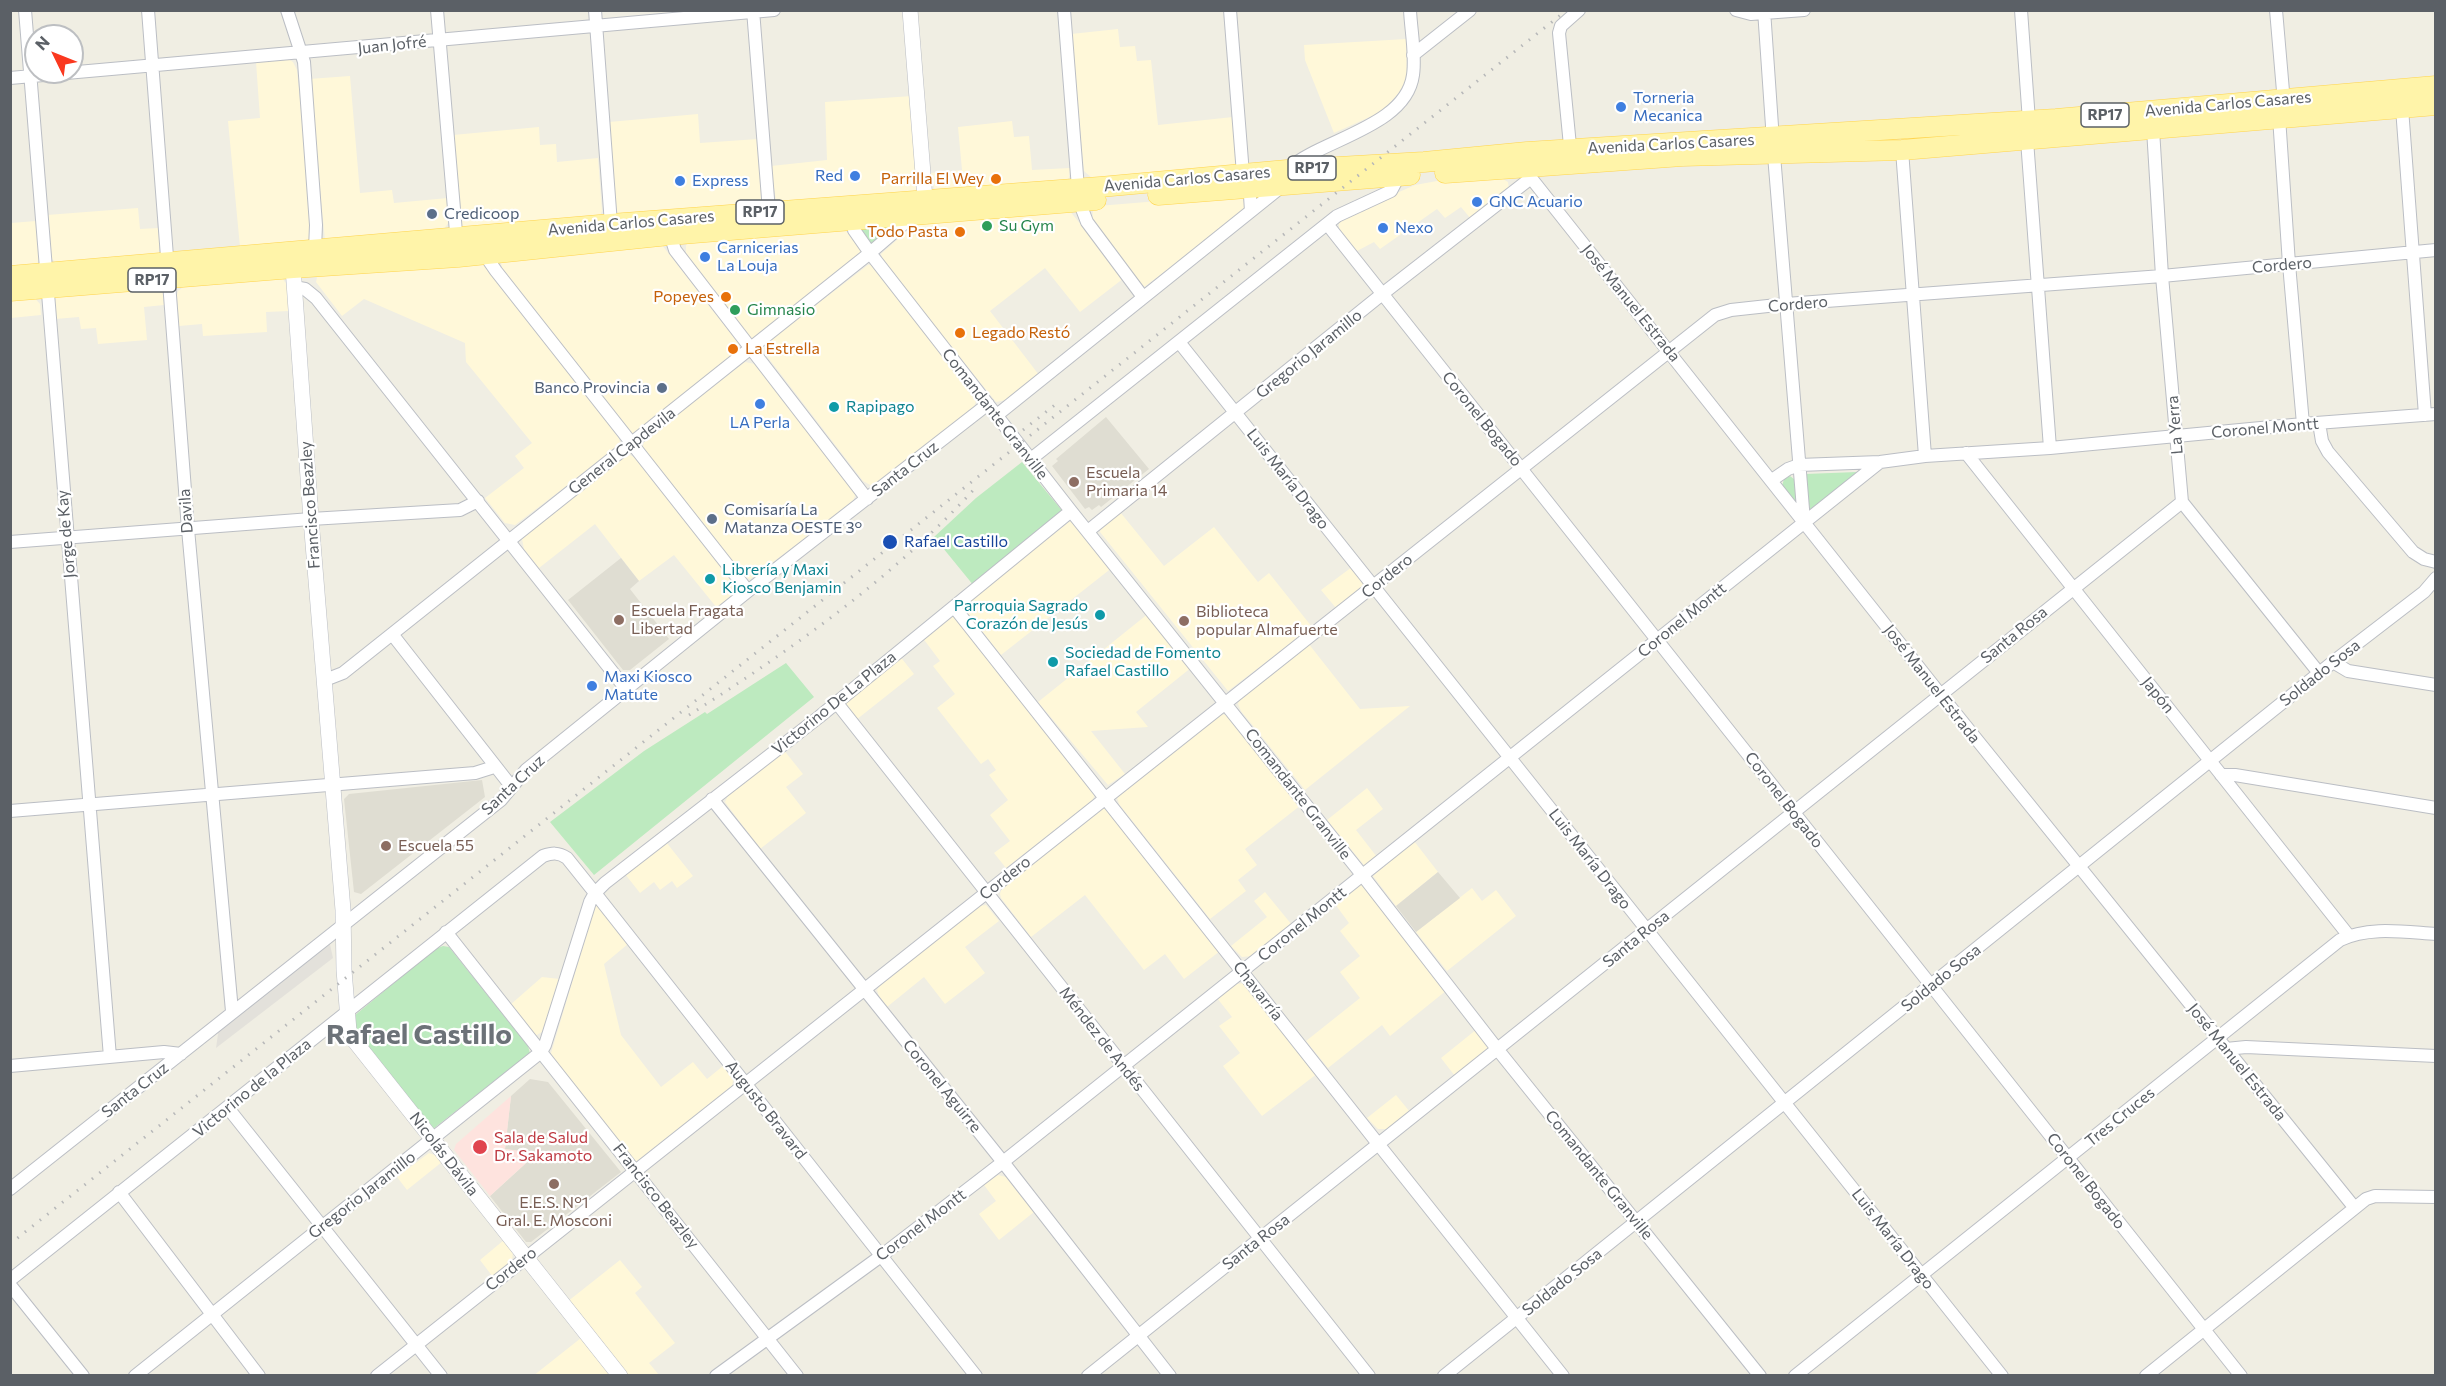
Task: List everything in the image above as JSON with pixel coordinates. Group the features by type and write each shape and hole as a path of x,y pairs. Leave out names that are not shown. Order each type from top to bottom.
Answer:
{"main road":[{"name":"Avenida Carlos Casares","path":"1774,146 1902,150 2028,130 2153,129 2436,86"},
{"name":"Avenida Carlos Casares","path":"1284,178 1399,176 1529,166 1571,157 2028,130 2281,108 2402,108 2436,105"},
{"name":"Avenida Carlos Casares","path":"168,270 294,278 457,248 669,228 1284,178 1424,162 1529,166"},
{"name":"Avenida Carlos Casares","path":"484,245 611,224 669,228 769,211 851,212"},
{"name":"Avenida Carlos Casares","path":"10,291 46,281 168,270 315,249 457,248"},
{"name":"Avenida Carlos Casares","path":"10,276 46,281"}],"street":[{"name":"Davila","path":"148,10 188,529 232,1011"},
{"path":"287,10 302,54 316,225 315,249 294,278 316,298 626,689"},
{"path":"437,10 457,248"},
{"path":"595,10 611,224"},
{"name":"Juan Jofré","path":"84,72 774,10"},
{"path":"910,10 920,207"},
{"path":"1064,10 1078,194 1087,222 1143,297"},
{"path":"1230,10 1245,181 1250,196 1251,211"},
{"path":"997,415 1251,211 1303,158 1392,111 1408,91 1412,81 1410,10"},
{"path":"1413,55 1470,10"},
{"path":"1571,157 1559,33 1561,26 1579,10"},
{"path":"1736,10 1752,14 1804,10"},
{"path":"2021,10 2050,448"},
{"path":"2276,10 2289,264 2303,424"},
{"path":"754,11 769,211"},
{"path":"1764,12 1804,522"},
{"name":"Jorge de Kay","path":"31,84 110,1057"},
{"path":"2402,108 2412,252 2430,415"},
{"name":"La Yerra","path":"2153,129 2162,276 2182,502"},
{"path":"1902,150 1925,456"},
{"name":"Gregorio Jaramillo","path":"1088,531 1381,295 1529,166"},
{"name":"José Manuel Estrada","path":"1529,166 1669,351 1940,694 2354,1207"},
{"path":"1031,459 1326,224 1337,216 1391,191 1399,176"},
{"name":"General Capdevila","path":"325,680 343,673 632,444 870,253 920,207"},
{"name":"Comandante Granville","path":"851,212 854,230 870,253 1071,511 1363,876 1498,1050 1760,1376"},
{"name":"Coronel Bogado","path":"1326,224 1658,639 2241,1376"},
{"path":"669,228 675,250 867,499"},
{"path":"484,245 632,444 748,591"},
{"name":"Cordero","path":"377,1376 1715,315 1723,311 1786,304 2162,276 2436,250"},
{"name":"Francisco Beazley","path":"294,278 311,519 344,910 346,1012"},
{"name":"Luis María Drago","path":"1179,342 2002,1376"},
{"name":"Santa Cruz","path":"10,1189 501,800 526,770 748,591 988,404"},
{"name":"Coronel Montt","path":"1772,480 1788,469 1799,465 1880,462 1925,456 2050,448 2303,424 2430,415"},
{"path":"2319,423 2322,441 2328,452 2413,552 2424,559 2436,562"},
{"name":"Japón","path":"1966,453 2349,936"},
{"name":"Coronel Montt","path":"716,1376 881,1256 1003,1162 1880,462"},
{"path":"10,542 460,510 478,501"},
{"path":"2182,502 2319,673"},
{"name":"Santa Rosa","path":"1088,1376 2182,502"},
{"name":"Victorino De La Plaza","path":"595,893 836,702 1071,511"},
{"name":"Soldado Sosa","path":"1444,1376 2319,673 2424,592 2436,578"},
{"name":"Chavarría","path":"954,607 1563,1376"},
{"path":"392,634 511,786"},
{"path":"2333,662 2348,671 2436,685"},
{"name":"Méndez de Andés","path":"836,702 1369,1376"},
{"path":"10,811 475,773 494,767"},
{"path":"2222,775 2235,775 2436,808"},
{"name":"Coronel Aguirre","path":"712,799 1003,1162 1170,1376"},
{"name":"Augusto Bravard","path":"551,853 561,854 567,858 976,1376"},
{"name":"Victorino de la Plaza","path":"10,1280 446,932 543,856 551,853"},
{"path":"541,1052 595,893"},
{"name":"Tres Cruces","path":"1795,1376 2340,940 2349,936 2382,931 2436,934"},
{"name":"Francisco Beazley","path":"446,932 797,1376"},
{"name":"Nicolás Dávila","path":"346,1012 349,1031 353,1039 620,1376"},
{"path":"2226,1049 2246,1047 2436,1056"},
{"path":"10,1066 164,1052 180,1054"},
{"name":"Gregorio Jaramillo","path":"135,1376 541,1052"},
{"path":"228,1108 441,1376"},
{"path":"119,1192 259,1376"},
{"path":"2146,1376 2354,1207 2375,1196 2436,1197"},
{"path":"10,1285 83,1376"}],"shaded area":[{"path":"1118,29 1120,47 1135,46 1137,61 1151,60 1158,125 1233,117 1237,162 1231,171 1093,179 1084,171 1071,34"},
{"path":"1406,39 1407,83 1383,111 1334,133 1305,60 1304,45"},
{"path":"288,59 293,62 297,70 313,230 308,240 240,247 228,121 260,118 256,62"},
{"path":"350,76 360,193 392,190 394,203 448,198 450,221 443,230 325,240 309,79"},
{"path":"912,96 918,188 915,192 779,204 776,201 771,166 827,160 825,102"},
{"path":"698,114 700,143 758,139 764,200 760,205 619,215 616,209 609,122"},
{"path":"1012,121 1014,137 1029,136 1032,170 1070,168 1069,178 1064,182 938,191 934,188 931,173 962,170 958,127"},
{"path":"539,127 540,145 556,144 557,162 598,158 602,211 600,216 462,228 453,135"},
{"path":"1498,176 1508,182 1509,189 1471,219 1461,207 1445,218 1437,209 1380,249 1374,242 1357,251 1339,229 1339,221 1349,214 1415,185"},
{"path":"1231,195 1243,199 1245,205 1240,215 1144,287 1092,222 1093,211 1098,206"},
{"path":"138,208 140,229 159,228 159,255 56,263 52,259 47,215"},
{"path":"1069,210 1124,278 1080,312 1045,268 990,311 1039,375 1006,400 996,402 884,263 881,254 915,224"},
{"path":"36,221 40,259 36,265 11,268 11,223"},
{"path":"845,230 861,248 861,255 754,339 686,253 686,245 690,242"},
{"path":"662,245 739,344 739,349 633,434 502,269 501,262 503,259"},
{"path":"485,263 618,436 620,442 615,449 515,525 505,523 485,498 524,468 515,456 532,443 466,362 465,343 364,299 342,316 316,282 318,273"},
{"path":"868,265 872,265 977,398 973,410 872,486 863,481 766,355 765,350 768,342"},
{"path":"281,276 287,285 289,311 266,312 267,332 203,336 202,324 179,326 177,295 178,291 187,284"},
{"path":"157,288 163,293 164,305 144,307 147,340 98,344 96,328 81,329 79,317 55,319 55,297"},
{"path":"33,296 40,304 41,315 11,318 11,297"},
{"path":"745,362 755,364 856,493 852,503 750,579 745,577 643,448 644,440"},
{"path":"1106,417 1149,469 1101,507 1099,505 1092,510 1089,507 1085,509 1052,466 1058,461 1056,459"},
{"path":"630,455 635,458 734,584 736,591 717,608 674,555 639,581 595,524 539,568 524,549 522,539 525,535 620,459"},
{"path":"1120,512 1164,566 1214,527 1258,582 1269,573 1312,627 1228,691 1100,532 1101,527"},
{"path":"1069,522 1074,522 1113,567 1001,655 967,612 965,604"},
{"name":"Escuela Fragata Libertad","path":"621,558 639,581 630,589 669,639 630,670 623,670 568,600"},
{"path":"1352,567 1363,584 1360,590 1336,608 1321,590"},
{"path":"1149,613 1192,667 1136,712 1148,727 1091,731 1125,774 1108,785 1038,702"},
{"path":"950,617 955,617 1095,794 1092,801 1006,868 994,853 1010,841 990,815 1008,800 989,775 996,770 988,759 981,764 937,708 955,694 933,666 940,661 922,637"},
{"path":"1308,643 1360,709 1410,706 1305,790 1241,711 1238,704 1240,698"},
{"path":"899,655 914,674 856,720 844,701"},
{"path":"1221,714 1230,716 1301,805 1245,849 1257,865 1238,880 1246,891 1210,919 1119,804 1117,797"},
{"path":"783,749 803,774 786,787 806,813 760,849 725,802 730,792"},
{"name":"Escuela 55","path":"482,780 485,797 361,894 354,892 344,799 349,794"},
{"path":"1367,788 1383,809 1356,830 1377,857 1368,865 1364,865 1327,820"},
{"path":"1107,809 1220,951 1184,979 1165,954 1144,970 1085,895 1031,937 1001,898 1002,887 1097,810"},
{"path":"1414,841 1438,872 1396,906 1373,876"},
{"path":"666,842 693,876 677,888 672,881 660,890 654,882 640,893 625,874"},
{"path":"1438,872 1460,898 1416,932 1396,906"},
{"path":"1361,885 1365,886 1447,990 1390,1036 1382,1025 1328,1068 1306,1041 1360,998 1340,972 1360,956 1340,931 1349,923 1335,904"},
{"path":"1472,888 1482,901 1496,890 1516,916 1447,971 1416,932"},
{"path":"1265,892 1292,925 1252,956 1242,957 1231,946 1267,917 1254,901"},
{"path":"986,905 999,921 965,947 985,973 945,1004 924,977 887,1007 877,990 881,984 980,906"},
{"path":"595,906 598,906 628,944 604,964 621,1035 661,1087 693,1062 707,1079 723,1066 733,1080 732,1087 636,1162 551,1053"},
{"path":"329,940 333,958 216,1048 219,1027"},
{"path":"542,977 560,979 542,1032 535,1036 510,1005"},
{"path":"1245,983 1318,1073 1262,1116 1223,1066 1240,1053 1219,1026 1232,1017 1217,998 1236,984"},
{"path":"1477,1029 1489,1047 1487,1052 1455,1076 1441,1058"},
{"name":"E.E.S. N°1 Gral. E. Mosconi","path":"530,1079 548,1082 621,1172 531,1242 526,1242 490,1196 536,1154 505,1149 511,1096"},
{"path":"1396,1095 1410,1112 1389,1129 1378,1129 1367,1118"},
{"name":"Sala de Salud Dr. Sakamoto","path":"511,1096 505,1149 537,1153 490,1196 454,1150 456,1144"},
{"path":"429,1153 437,1156 442,1162 407,1190 397,1177"},
{"path":"998,1175 1006,1177 1034,1212 999,1240 979,1214 996,1201 984,1185"},
{"path":"504,1240 513,1251 512,1261 493,1277 480,1260"},
{"path":"620,1260 642,1287 635,1293 675,1343 649,1363 659,1375 626,1375 567,1302"},
{"path":"581,1338 611,1376 533,1376"}],"green space":[{"path":"863,227 887,227 874,243 870,243 861,231"},
{"path":"1022,462 1064,513 974,586 934,537 976,498"},
{"path":"1857,472 1810,511 1805,474"},
{"path":"1790,476 1794,479 1799,502 1797,504 1782,486 1784,479"},
{"path":"786,663 814,697 594,875 550,822 644,751"},
{"path":"443,946 449,947 528,1046 530,1053 433,1129 357,1034 354,1016 435,949"}],"railway":[{"path":"10,1244 1567,10"},
{"path":"1023,430 1056,404"},
{"path":"689,715 765,665 841,610 912,550 977,486"}],"place":[{"name":"Torneria Mecanica","path":"1621,107"},
{"name":"Red","path":"855,176"},
{"name":"Parrilla El Wey","path":"996,179"},
{"name":"Express","path":"680,181"},
{"name":"GNC Acuario","path":"1477,202"},
{"name":"Credicoop","path":"432,214"},
{"name":"Su Gym","path":"987,226"},
{"name":"Nexo","path":"1383,228"},
{"name":"Todo Pasta","path":"960,232"},
{"name":"Carnicerias La Louja","path":"705,257"},
{"name":"Popeyes","path":"726,297"},
{"name":"Gimnasio","path":"735,310"},
{"name":"Legado Restó","path":"960,333"},
{"name":"La Estrella","path":"733,349"},
{"name":"Banco Provincia","path":"662,388"},
{"name":"LA Perla","path":"760,404"},
{"name":"Rapipago","path":"834,407"},
{"name":"Escuela Primaria 14","path":"1074,482"},
{"name":"Comisaría La Matanza OESTE 3°","path":"712,519"},
{"name":"Rafael Castillo","path":"890,542"},
{"name":"Librería y Maxi Kiosco Benjamin","path":"710,579"},
{"name":"Parroquia Sagrado Corazón de Jesús","path":"1100,615"},
{"name":"Escuela Fragata Libertad","path":"619,620"},
{"name":"Biblioteca popular Almafuerte","path":"1184,621"},
{"name":"Sociedad de Fomento Rafael Castillo","path":"1053,662"},
{"name":"Maxi Kiosco Matute","path":"592,686"},
{"name":"Escuela 55","path":"386,846"},
{"name":"Sala de Salud Dr. Sakamoto","path":"480,1147"},
{"name":"E.E.S. N°1 Gral. E. Mosconi","path":"554,1184"}],"district":[{"name":"Rafael Castillo","path":"419,1035"}]}
